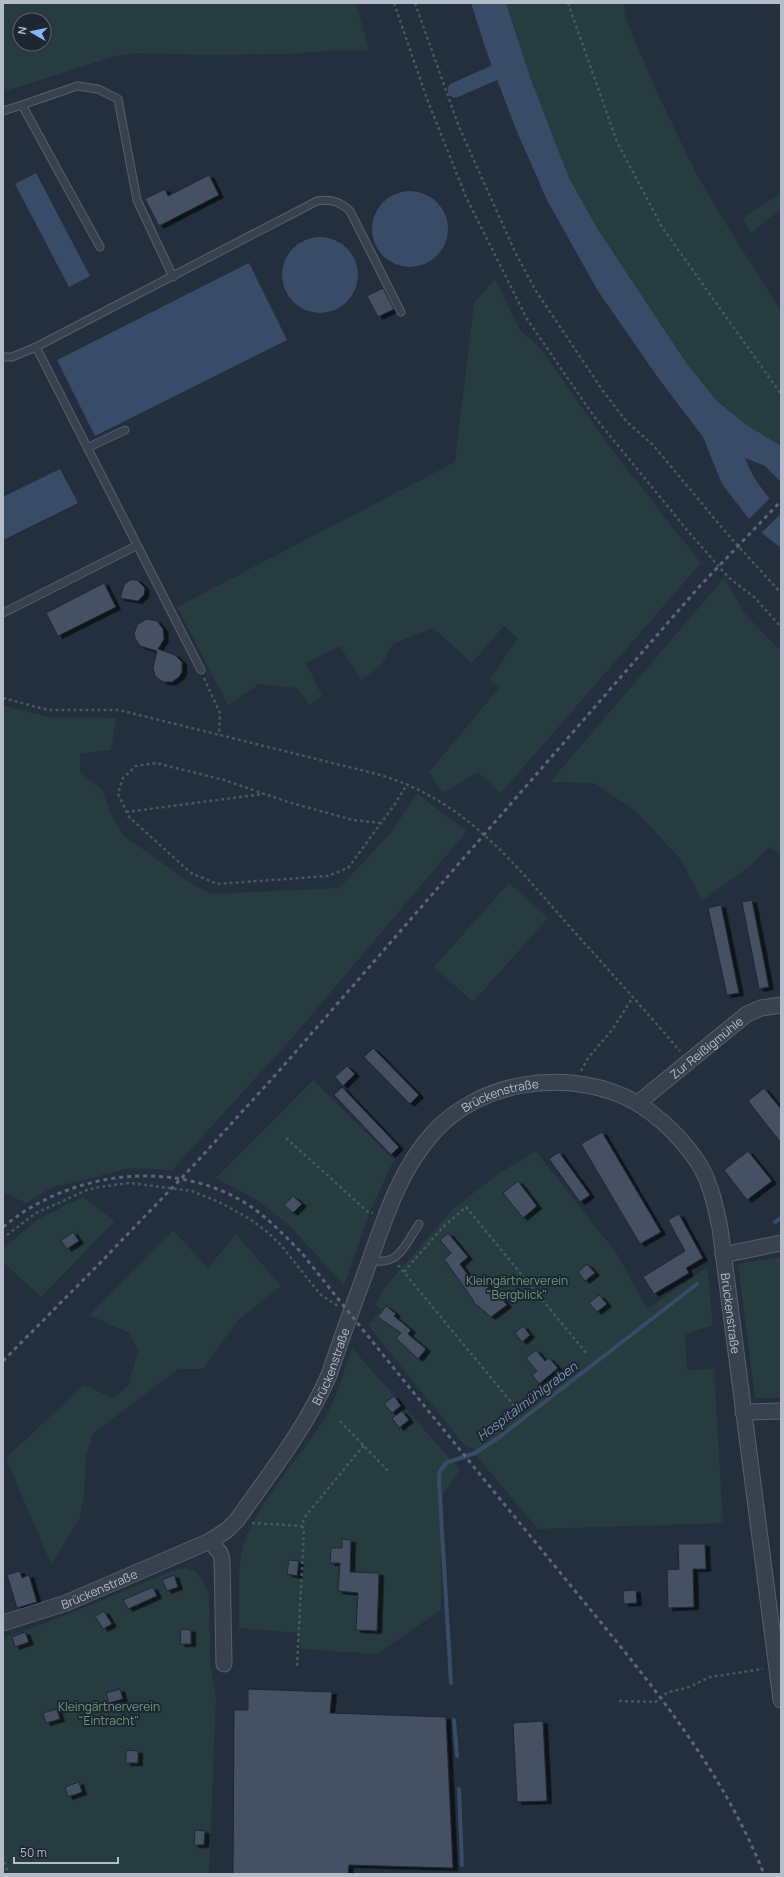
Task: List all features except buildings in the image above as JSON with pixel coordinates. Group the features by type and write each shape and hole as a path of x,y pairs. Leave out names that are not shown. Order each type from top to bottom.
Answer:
{"street":[{"name":"Zur Reißigmühle","path":"638,1103 747,1014 761,1008 781,1005"},
{"name":"Brückenstraße","path":"3,1623 66,1603 210,1540 227,1530 237,1520 306,1421 329,1375 370,1260 403,1174 433,1133 462,1109 477,1100 513,1087 532,1084 589,1084 638,1103 668,1128 696,1160 708,1183 715,1205 723,1255 743,1412 776,1627 776,1668 781,1700"},
{"path":"723,1255 781,1243"},
{"path":"743,1412 781,1411"},
{"path":"210,1540 220,1553 222,1559 224,1664"}],"lane":[{"path":"3,111 77,86 98,89 118,99 137,200 173,277"},
{"path":"22,105 100,247"},
{"path":"3,357 12,357 36,347 317,201 330,199 342,204 350,211 401,312"},
{"path":"36,347 136,546 201,670"},
{"path":"87,448 125,430"},
{"path":"3,613 136,546"},
{"path":"370,1260 385,1262 396,1257 419,1224"}],"path":[{"path":"394,3 427,99 466,197 527,319 593,415 682,524 728,577 754,597 781,627"},
{"path":"415,3 459,127 516,254 536,291 603,391 626,421 653,445 729,536 781,592"},
{"path":"568,3 617,142 662,227 781,394"},
{"path":"206,682 220,713 219,735"},
{"path":"3,698 48,710 119,710 377,774 407,784 438,799 478,830 514,863 689,1060"},
{"path":"381,823 353,820 265,794 224,780 156,763 136,766 123,778 118,794 129,817 191,873 217,884 328,876 348,868 395,804 407,784"},
{"path":"126,812 265,794"},
{"path":"580,1073 588,1058 612,1030 633,997"},
{"path":"286,1138 368,1212 374,1214"},
{"path":"7,1236 36,1213 87,1190 99,1187 130,1183 192,1191 221,1203 250,1219 280,1244 320,1294 335,1303 341,1310"},
{"path":"404,1272 443,1227 466,1207 587,1354"},
{"path":"391,1260 404,1272 516,1408"},
{"path":"340,1421 390,1473"},
{"path":"297,1666 304,1530 302,1526 304,1518 364,1446"},
{"path":"249,1522 302,1526"},
{"path":"619,1701 655,1702 668,1692 687,1688 710,1677 776,1668"},
{"path":"3,1856 8,1874"}],"green space":[{"path":"3,3 356,3 369,51 343,50 284,54 209,55 137,53 115,56 3,92"},
{"path":"506,3 623,3 626,19 654,86 694,169 716,208 781,311 781,446 745,424 717,401 687,364 597,228 569,178 530,77"},
{"path":"781,193 781,209 751,233 743,218"},
{"path":"495,279 520,330 540,348 612,450 701,563 501,793 478,772 442,793 429,772 499,688 490,679 518,638 504,626 472,663 433,628 393,644 382,664 361,680 340,646 306,663 322,696 310,705 297,688 259,684 228,705 177,607 455,462 474,303"},
{"path":"724,578 745,614 781,651 781,855 770,847 751,865 702,901 681,860 637,812 594,783 550,782"},
{"path":"3,705 49,717 116,718 111,750 80,754 80,772 103,791 111,815 124,836 195,886 211,894 339,888 390,834 417,794 467,831 292,1038 172,1170 130,1168 51,1188 26,1203 3,1192"},
{"path":"509,883 548,918 473,1002 434,967"},
{"path":"313,1080 394,1160 371,1209 344,1285 289,1225 257,1200 216,1178"},
{"name":"Kleingärtnerverein \"Bergblick\"","path":"536,1151 617,1254 647,1309 707,1267 713,1325 685,1334 687,1370 714,1369 723,1523 538,1529 478,1458 474,1448 466,1447 368,1325 381,1310 375,1305 385,1287 454,1208 498,1174"},
{"path":"83,1197 115,1221 41,1297 3,1262 3,1249 38,1219"},
{"path":"173,1230 208,1268 236,1234 281,1286 238,1320 203,1369 178,1369 93,1434 86,1455 84,1495 79,1520 51,1564 6,1458 84,1385 113,1398 129,1385 138,1350 129,1333 89,1315"},
{"path":"781,1257 781,1398 755,1398 738,1264"},
{"path":"352,1348 460,1470 441,1497 441,1610 377,1654 302,1649 297,1633 239,1628 240,1561 245,1541 251,1526 269,1496 321,1424 339,1387"},
{"name":"Kleingärtnerverein \"Eintracht\"","path":"186,1568 196,1572 203,1581 209,1596 210,1664 216,1697 209,1874 3,1874 3,1638 64,1616 172,1571"}],"water":[{"path":"471,3 506,3 530,77 569,178 597,228 687,364 717,401 745,424 781,446 781,482 765,466 745,458 751,472 760,486 781,510 781,548 757,529 722,484 703,437 659,379 598,291 547,200 515,127 487,53"},
{"path":"36,173 90,276 69,287 15,184"},
{"path":"403,191 417,191 431,197 442,208 448,222 448,236 445,244 437,256 431,261 417,267 403,267 389,261 378,250 372,236 372,222 378,208 389,197"},
{"path":"313,237 327,237 341,243 352,254 358,268 358,282 355,290 347,302 341,307 327,313 313,313 299,307 288,296 282,282 282,268 288,254 299,243"},
{"path":"249,263 287,340 95,436 57,360"},
{"path":"60,469 78,503 3,540 3,497"}],"pier":[{"path":"771,497 781,507 781,514 760,534 748,520"}],"waterway":[{"path":"455,90 494,73"},
{"name":"Hospitalmühlgraben","path":"775,1222 781,1218"},
{"name":"Hospitalmühlgraben","path":"451,1683 439,1481 440,1471 446,1463 475,1453 498,1438 697,1284"},
{"name":"Hospitalmühlgraben","path":"454,1720 457,1756"},
{"name":"Hospitalmühlgraben","path":"459,1789 462,1865"}],"railway":[{"path":"3,1361 193,1166 279,1071 698,588 781,501"},
{"path":"3,1227 29,1208 58,1194 89,1183 122,1177 154,1176 187,1180 218,1189 247,1204 268,1220 301,1252 643,1675 698,1750 722,1789 764,1874"}]}
